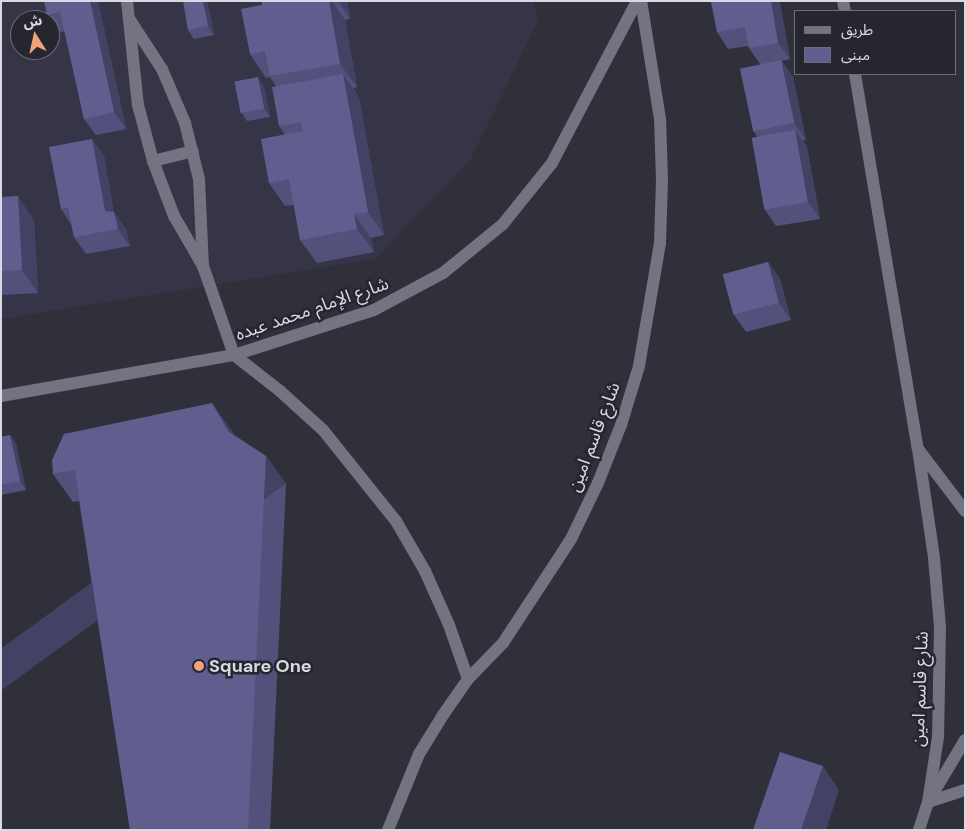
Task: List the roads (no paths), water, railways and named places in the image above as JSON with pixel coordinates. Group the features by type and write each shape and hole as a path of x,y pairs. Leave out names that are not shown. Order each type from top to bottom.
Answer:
{"street":[{"path":"127,1 138,106 152,161 174,216 203,266 234,355 280,390 323,430 390,513 425,571 450,624 468,679"},
{"name":"شارع الإمام محمد عبده","path":"1,396 234,355 374,310 410,294 474,250 529,195 552,163 639,1"},
{"name":"شارع قاسم امين","path":"388,830 419,754 468,679 508,636 571,539 598,483 639,366 658,252 662,181 656,84 639,1"},
{"path":"130,20 162,69 185,123 193,151 202,208 203,266"},
{"name":"شارع قاسم امين","path":"855,75 918,449 934,558 940,627 938,737 928,802 919,830"},
{"path":"152,161 193,151"},
{"path":"918,449 965,511"},
{"path":"928,802 965,740"},
{"path":"928,802 965,790"}],"place":[{"name":"Square One","path":"199,666"}]}
